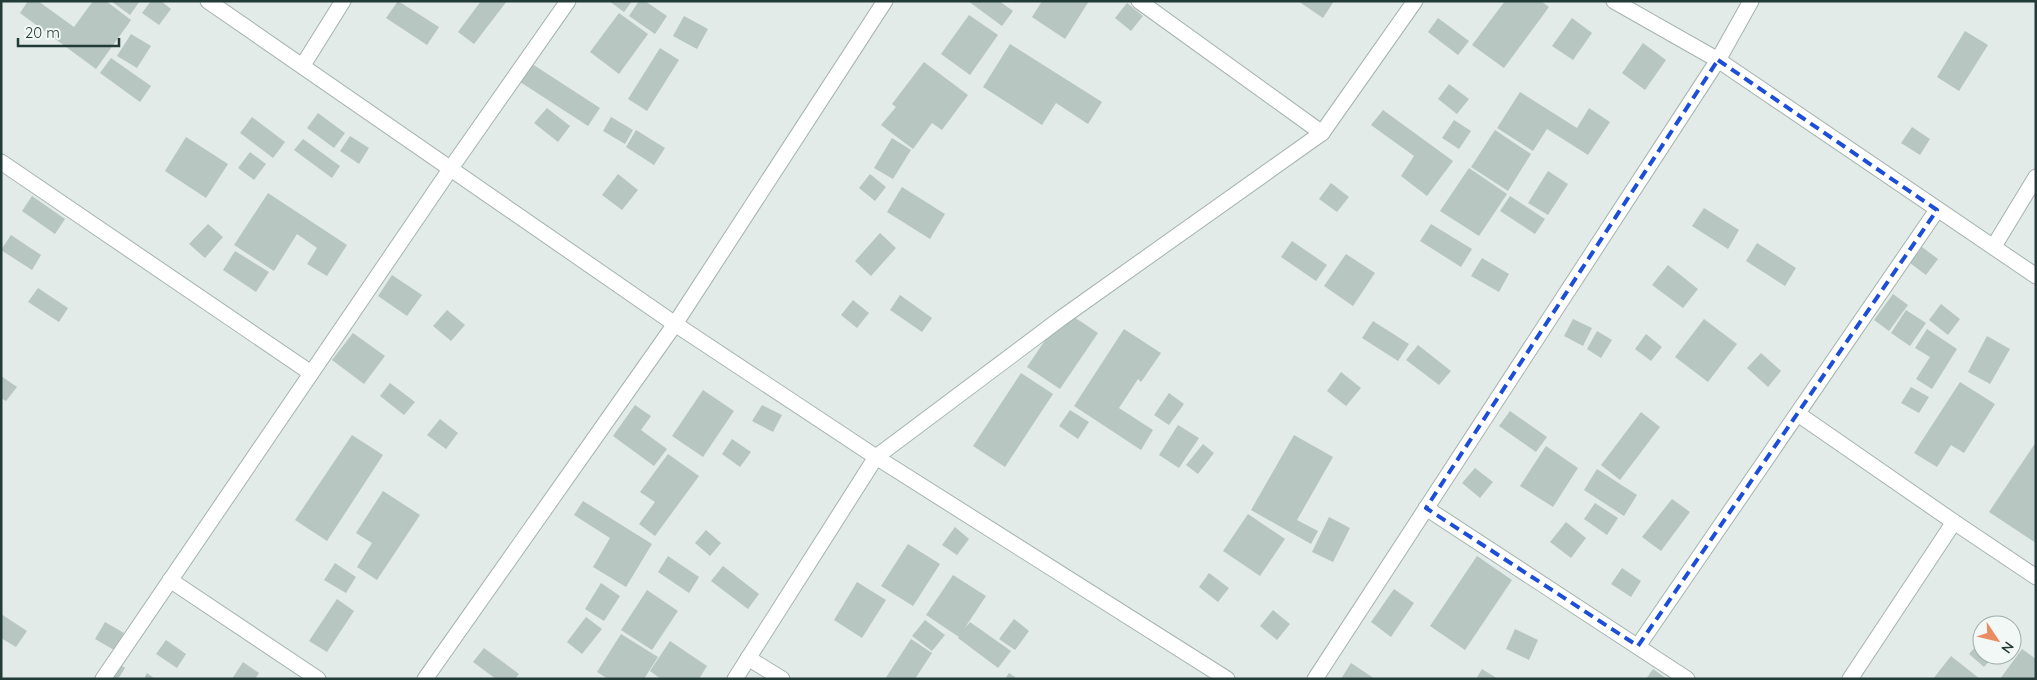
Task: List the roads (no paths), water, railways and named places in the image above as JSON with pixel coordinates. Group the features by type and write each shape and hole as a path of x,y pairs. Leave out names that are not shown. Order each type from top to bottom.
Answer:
{"street":[{"path":"208,1 675,324 876,457 1227,679"},
{"path":"303,66 343,1"},
{"path":"103,679 451,168 568,1"},
{"path":"425,679 675,324 885,1"},
{"path":"1139,1 1322,133"},
{"path":"735,679 876,457 1060,319 1322,133 1415,1"},
{"path":"1614,1 1718,60 2036,276"},
{"path":"1315,679 1718,60 1752,1"},
{"path":"1,162 311,373"},
{"path":"1994,246 2036,177"},
{"path":"1638,646 1937,210"},
{"path":"1798,414 2036,577"},
{"path":"1426,508 1687,679"},
{"path":"1850,679 1954,522"},
{"path":"170,580 318,679"},
{"path":"748,658 782,679"}]}
